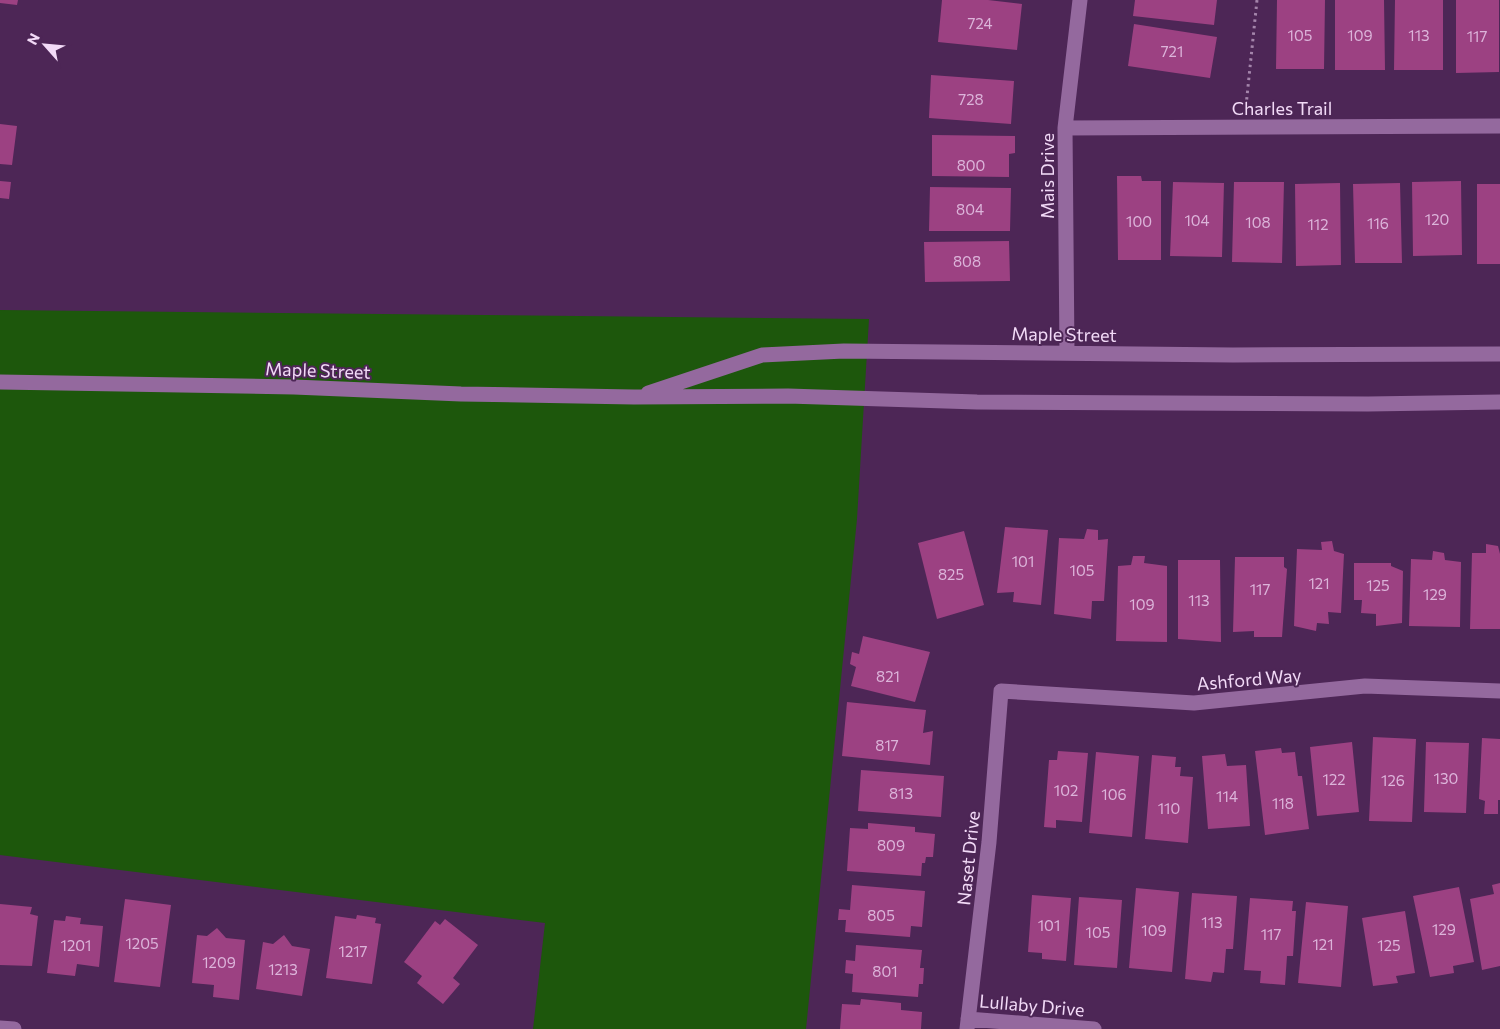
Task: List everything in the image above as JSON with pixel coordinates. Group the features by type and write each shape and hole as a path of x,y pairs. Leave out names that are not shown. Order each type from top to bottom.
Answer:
{"street":[{"name":"Mais Drive","path":"1066,353 1065,128 1080,0"},
{"name":"Charles Trail","path":"1065,128 1500,126"},
{"name":"Maple Street","path":"634,397 762,355 844,351 1500,354"},
{"name":"Maple Street","path":"0,382 294,387 461,394 634,397 788,396 977,402 1368,404 1500,402"},
{"name":"Ashford Way","path":"1001,691 1194,703 1365,686 1500,691"},
{"name":"Naset Drive","path":"968,1024 989,842 1001,691"},
{"name":"Lullaby Drive","path":"968,1024 1094,1029"},
{"path":"0,1028 14,1029"}],"path":[{"path":"1246,106 1257,0"}],"green space":[{"path":"0,310 869,319 857,519 806,1029 533,1029 545,923 0,855"}],"building":[{"path":"0,0 18,0 17,5 0,3"},
{"path":"942,0 988,0 1022,4 1017,50 938,42"},
{"path":"1135,0 1217,0 1214,25 1133,16"},
{"path":"1277,0 1325,0 1324,69 1276,69"},
{"path":"1335,0 1384,0 1385,70 1335,70"},
{"path":"1395,0 1443,0 1443,70 1394,70"},
{"path":"1456,0 1499,0 1499,72 1456,73"},
{"path":"1134,24 1217,37 1210,78 1128,66"},
{"path":"931,75 1014,81 1011,124 929,118"},
{"path":"0,124 17,126 12,165 0,164"},
{"path":"932,135 1015,136 1015,153 1009,154 1009,177 932,176"},
{"path":"1117,176 1141,176 1142,181 1161,181 1161,260 1118,260"},
{"path":"0,181 11,182 9,199 0,198"},
{"path":"1461,181 1462,255 1413,256 1412,182"},
{"path":"1173,182 1224,183 1222,257 1170,256"},
{"path":"1234,182 1284,182 1282,263 1232,262"},
{"path":"1340,183 1341,265 1296,266 1295,184"},
{"path":"1400,183 1402,263 1355,263 1353,184"},
{"path":"1477,184 1500,184 1500,264 1477,264"},
{"path":"930,187 1011,188 1010,231 929,231"},
{"path":"1009,241 1010,281 925,282 924,242"},
{"path":"1005,527 1048,530 1041,605 1013,602 1014,592 997,593"},
{"path":"1087,529 1098,530 1098,540 1108,539 1104,601 1092,601 1091,619 1054,614 1059,538 1084,539"},
{"path":"964,531 984,605 937,619 918,543"},
{"path":"1332,541 1334,551 1344,554 1341,613 1328,612 1329,624 1317,623 1316,631 1294,626 1297,549 1322,550 1321,542"},
{"path":"1486,544 1498,546 1500,554 1500,629 1470,629 1472,553 1486,553"},
{"path":"1433,551 1444,553 1445,560 1461,562 1460,627 1409,626 1411,559 1432,560"},
{"path":"1133,556 1145,556 1144,563 1167,566 1167,642 1116,641 1118,566 1131,565"},
{"path":"1235,557 1284,557 1284,567 1287,569 1282,637 1254,637 1254,631 1233,632"},
{"path":"1178,560 1220,560 1221,642 1178,639"},
{"path":"1354,563 1391,563 1391,566 1403,571 1402,623 1376,626 1376,614 1361,613 1362,600 1354,600"},
{"path":"863,636 930,652 915,702 851,686 856,667 850,664 852,652 859,654"},
{"path":"847,702 926,710 923,733 933,731 930,765 842,756"},
{"path":"1373,737 1416,739 1412,822 1369,821"},
{"path":"1482,738 1500,739 1500,800 1498,800 1498,814 1484,814 1485,801 1479,799"},
{"path":"1352,742 1359,812 1317,816 1310,747"},
{"path":"1426,742 1469,743 1466,813 1424,812"},
{"path":"1281,748 1282,753 1295,752 1298,776 1302,776 1309,829 1265,835 1255,751"},
{"path":"1058,751 1088,753 1082,822 1056,820 1056,828 1044,827 1049,760 1057,760"},
{"path":"1096,752 1139,756 1132,837 1089,833"},
{"path":"1225,754 1227,766 1246,765 1250,826 1208,829 1202,756"},
{"path":"1152,755 1176,757 1175,767 1181,767 1180,776 1193,777 1188,843 1145,839"},
{"path":"861,770 944,776 941,817 858,811"},
{"path":"868,823 915,827 915,832 935,834 933,857 926,857 925,863 922,863 921,876 847,871 850,828 868,829"},
{"path":"1500,883 1500,966 1482,970 1470,899 1494,894 1492,885"},
{"path":"852,885 925,891 922,927 911,926 910,937 845,932 846,920 838,920 839,909 850,910"},
{"path":"1459,887 1474,962 1453,966 1454,973 1430,977 1413,896"},
{"path":"1136,888 1179,892 1172,972 1129,968"},
{"path":"1192,893 1237,896 1233,949 1226,949 1224,973 1213,972 1211,982 1185,979"},
{"path":"1032,895 1071,898 1066,961 1042,959 1042,953 1028,952"},
{"path":"1079,897 1122,900 1117,968 1074,965"},
{"path":"1250,898 1293,901 1292,911 1296,911 1293,956 1287,956 1285,985 1260,983 1261,971 1244,970"},
{"path":"125,899 171,905 160,987 114,982"},
{"path":"1306,902 1348,906 1341,987 1298,983"},
{"path":"0,904 32,907 30,914 38,916 32,966 0,965"},
{"path":"1405,911 1415,973 1396,976 1398,983 1373,986 1362,918"},
{"path":"357,915 376,918 375,923 381,924 372,984 326,978 335,916 356,919"},
{"path":"66,916 81,918 80,924 103,926 99,967 77,964 75,976 47,973 54,920 65,921"},
{"path":"445,919 478,945 453,978 460,984 443,1004 417,983 422,976 404,962 435,921 440,925"},
{"path":"217,928 226,938 245,940 239,1000 213,997 214,985 192,983 197,935 207,936"},
{"path":"284,935 292,946 310,949 302,996 256,989 263,942 273,944"},
{"path":"856,945 922,950 920,968 924,968 923,984 919,984 918,997 852,992 853,974 845,973 846,960 855,961"},
{"path":"861,999 901,1003 901,1010 922,1012 921,1029 840,1029 842,1004 860,1005"}]}
